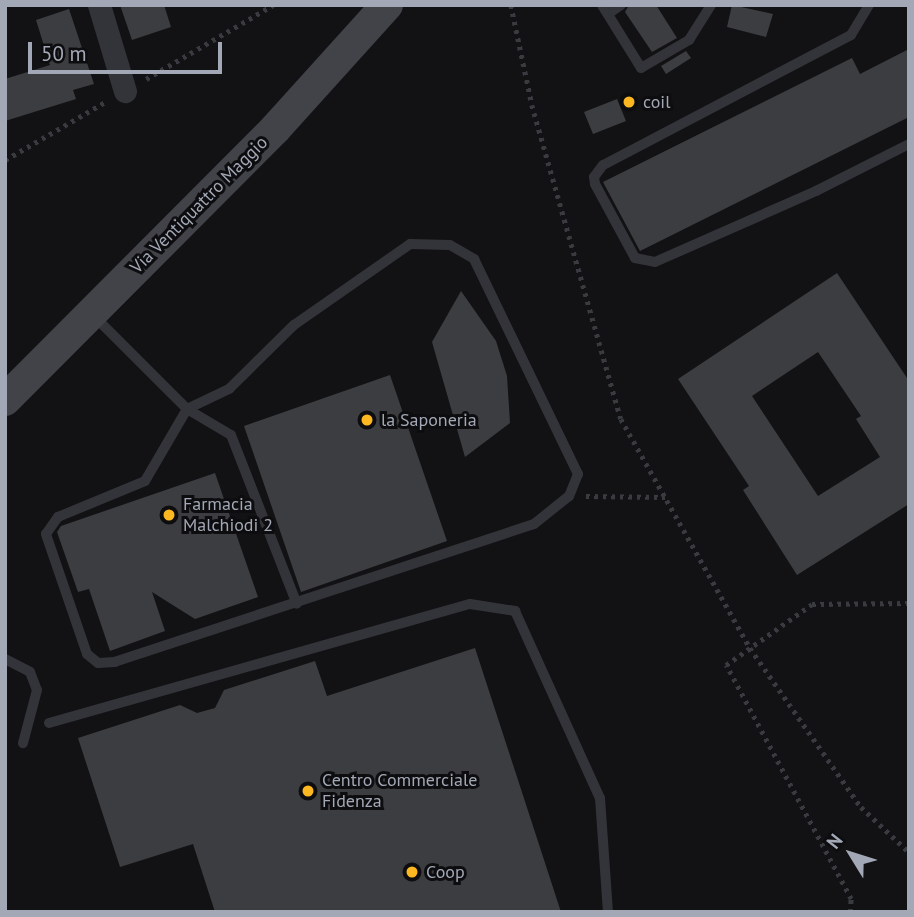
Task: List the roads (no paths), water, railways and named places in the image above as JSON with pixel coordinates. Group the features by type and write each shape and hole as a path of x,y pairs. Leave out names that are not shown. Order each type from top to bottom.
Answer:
{"main road":[{"name":"Via Ventiquattro Maggio","path":"5,400 275,128 387,5"}],"street":[{"path":"99,5 125,91"}],"lane":[{"path":"621,5 605,10 641,68 689,40 711,5"},
{"path":"869,5 851,35 603,166 594,177 595,184 635,258 655,262 816,191 909,144"},
{"path":"410,244 450,245 474,259 578,474 569,496 534,524 115,663 98,663 87,654 46,534 58,517 75,507 145,481 187,408 229,389 294,325 410,244"},
{"path":"91,313 187,408 231,435 297,604"},
{"path":"49,723 470,604 514,611 600,798 608,912"},
{"path":"5,659 30,672 37,690 23,743"}],"place":[{"name":"coil","path":"629,102"},
{"name":"la Saponeria","path":"367,420"},
{"name":"Farmacia Malchiodi 2","path":"169,515"},
{"name":"Centro Commerciale Fidenza","path":"308,791"},
{"name":"Coop","path":"412,872"}]}
